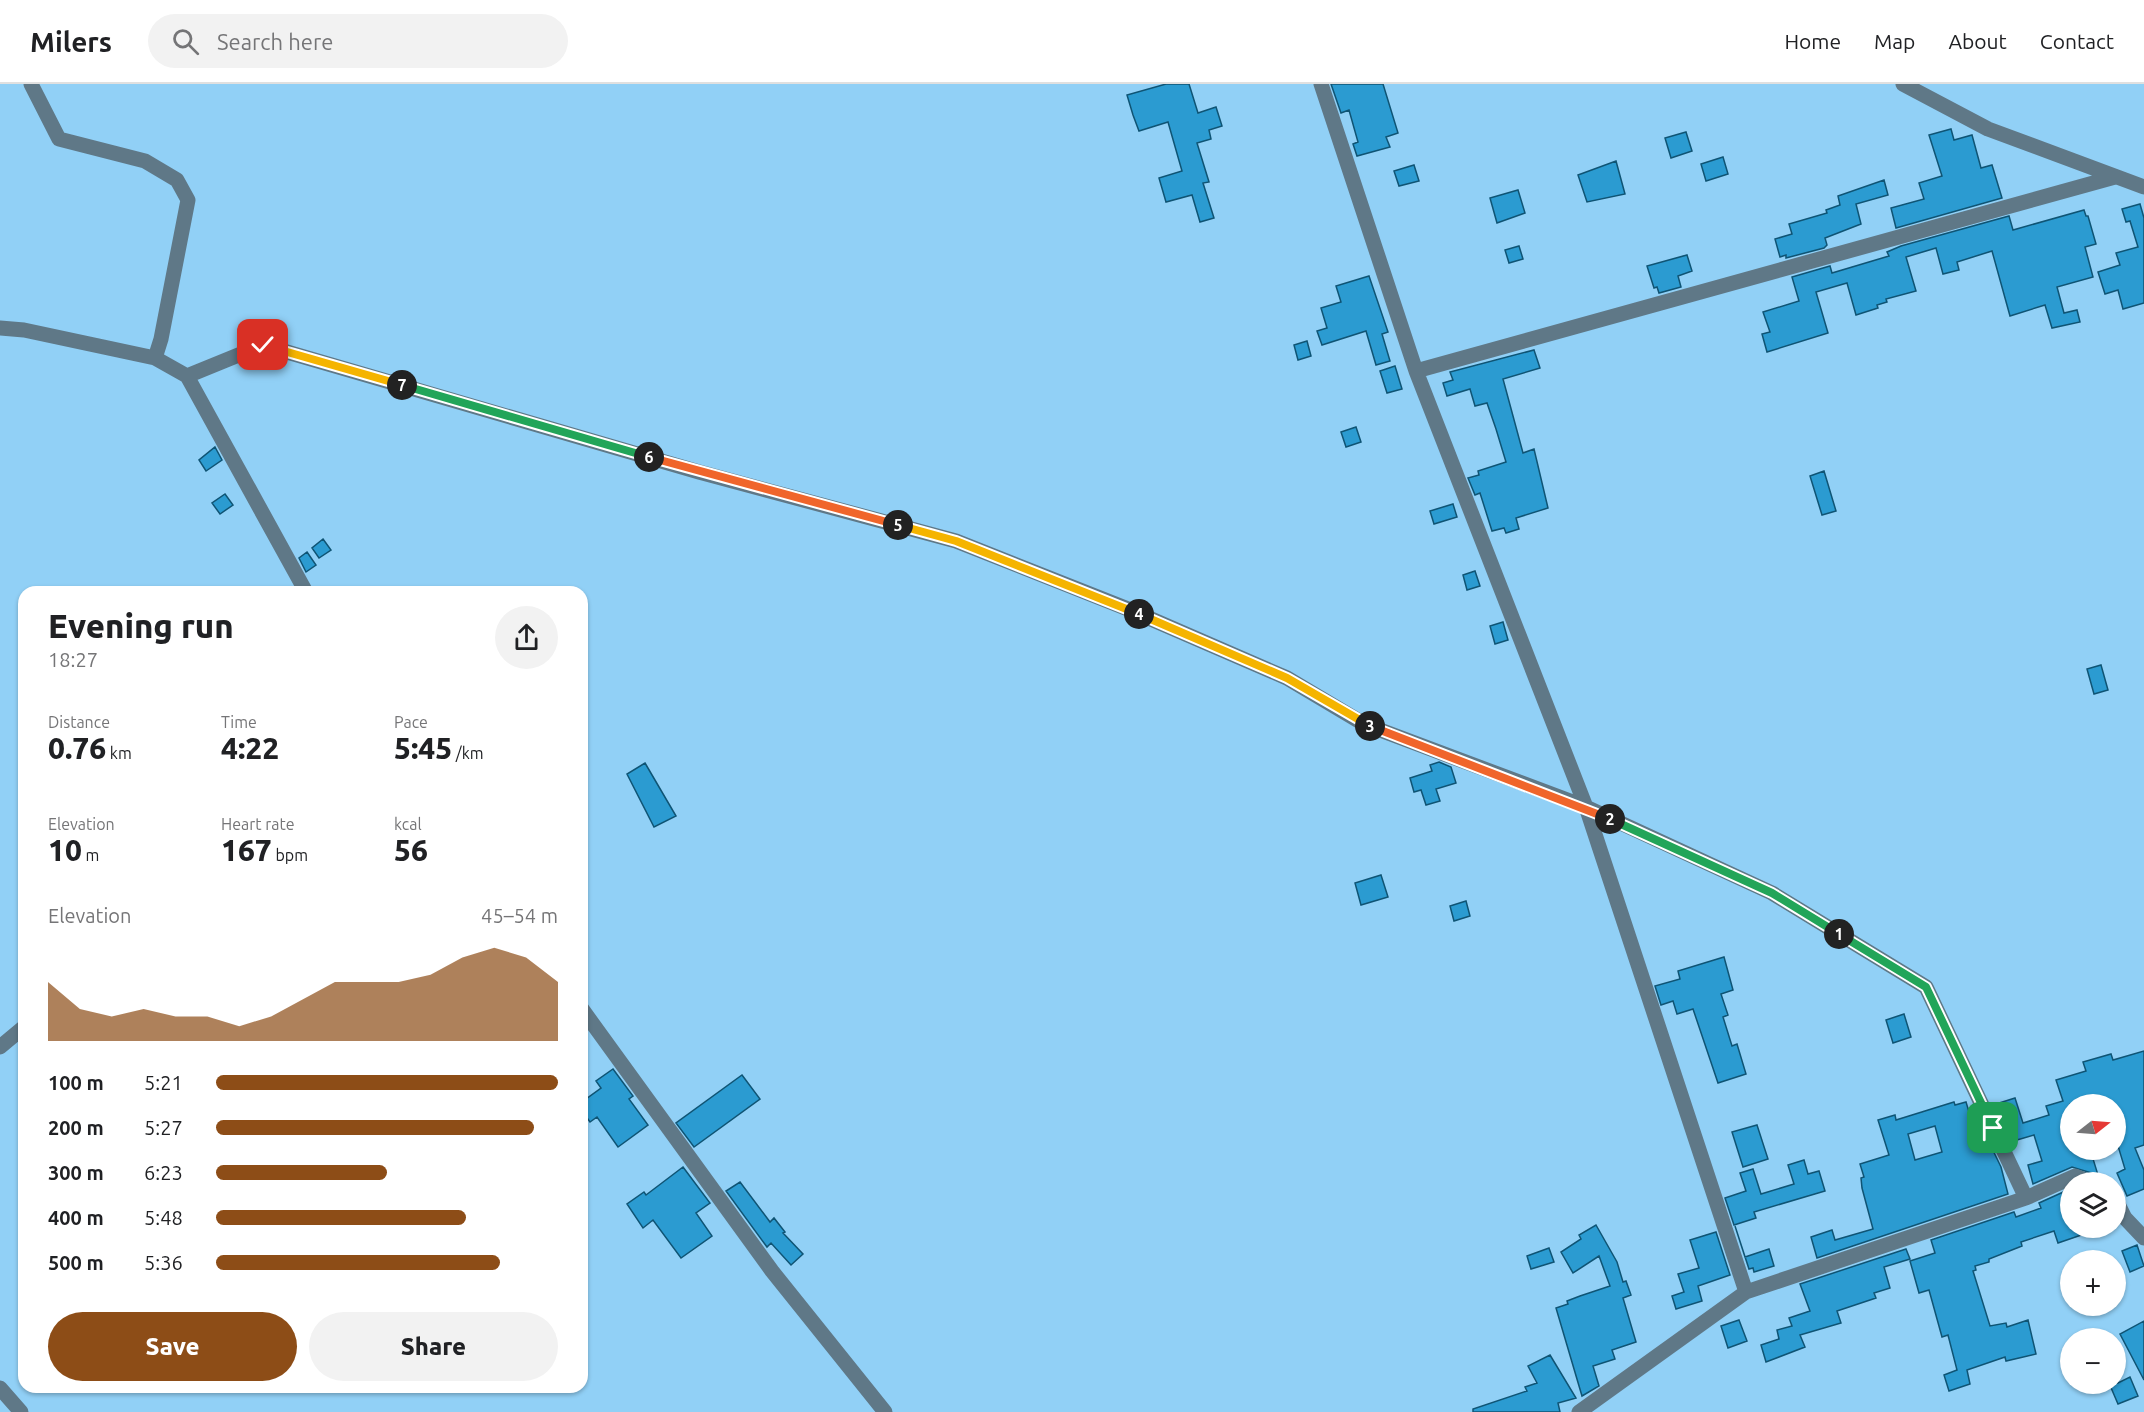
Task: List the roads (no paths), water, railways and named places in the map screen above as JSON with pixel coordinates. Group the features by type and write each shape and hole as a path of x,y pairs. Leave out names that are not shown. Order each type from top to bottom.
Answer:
{"street":[{"path":"31,84 59,139 145,161 177,180 188,200 161,339 155,358"},
{"path":"1321,84 1416,371 1586,807 1746,1292"},
{"path":"1903,84 1988,129 2144,187"},
{"path":"1416,371 2115,177"},
{"path":"0,328 24,330 155,358 186,375 303,586"},
{"path":"186,375 263,345 699,472 956,541 1128,609 1287,678 1364,724 1586,807 1772,893 1926,987 2026,1198"},
{"path":"588,1017 772,1271 885,1412"},
{"path":"0,1047 18,1032"},
{"path":"1579,1412 1746,1292 2026,1198 2060,1183"},
{"path":"2126,1219 2144,1238"},
{"path":"0,1388 21,1412"}]}
